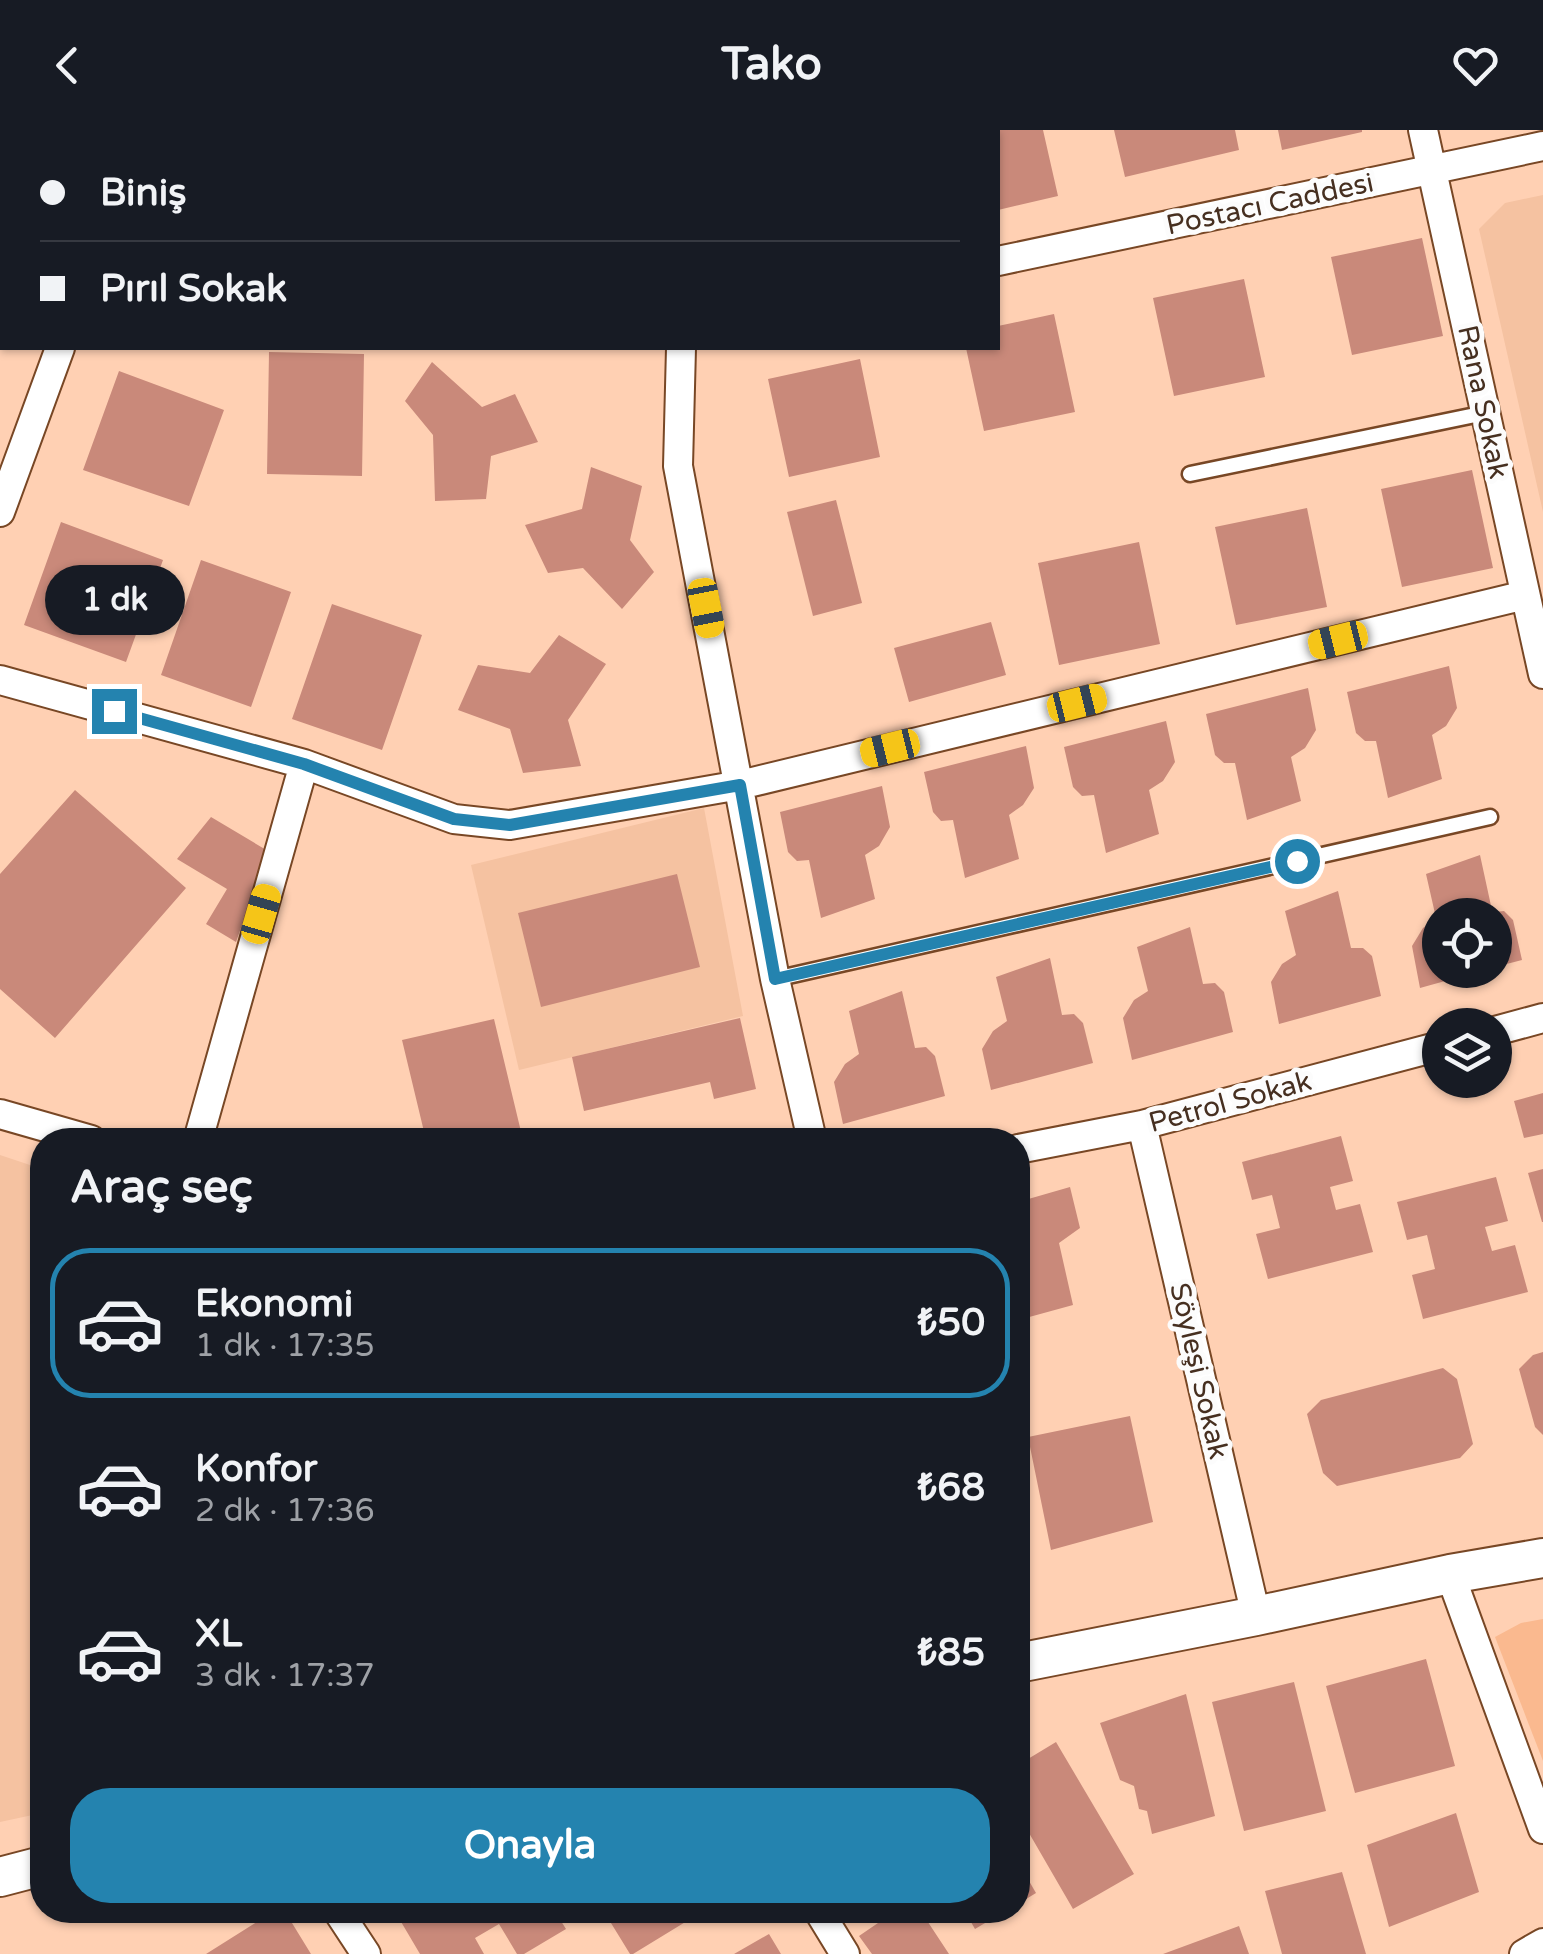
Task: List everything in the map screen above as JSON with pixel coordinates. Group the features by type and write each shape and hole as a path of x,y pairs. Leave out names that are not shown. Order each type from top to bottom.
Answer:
{"main road":[{"path":"1030,1661 1543,1558"},
{"path":"0,1877 30,1869"}],"street":[{"name":"Rana Sokak","path":"1423,130 1543,674"},
{"name":"Postacı Caddesi","path":"1000,261 1543,146"},
{"path":"0,512 59,350"},
{"path":"681,350 678,466 775,979 809,1128"},
{"path":"0,680 304,764 454,819 510,825 740,785 1525,594"},
{"path":"201,1128 304,764"},
{"path":"1512,1026 1543,1018"},
{"name":"Petrol Sokak","path":"1030,1147 1142,1125 1422,1051"},
{"path":"0,1114 49,1128"},
{"name":"Söyleşi Sokak","path":"1142,1125 1256,1616"},
{"path":"1450,1574 1543,1829"},
{"path":"345,1923 366,1954"},
{"path":"826,1923 845,1954"},
{"path":"1524,1954 1543,1943"}],"lane":[{"path":"1190,474 1486,413"},
{"path":"775,979 1490,817"}],"shaded area":[{"path":"1543,195 1543,512 1479,229 1505,203"},
{"path":"704,808 743,1016 519,1070 471,865"},
{"path":"0,1155 30,1165 30,1816 0,1822"},
{"path":"1543,1619 1543,1761 1495,1637 1521,1623"}],"building":[{"path":"1000,130 1043,130 1058,196 1000,210"},
{"path":"1114,130 1235,130 1239,150 1125,177"},
{"path":"1278,130 1362,130 1362,132 1282,150"},
{"path":"1422,238 1443,336 1352,355 1331,257"},
{"path":"1244,279 1265,377 1174,396 1153,298"},
{"path":"1054,314 1075,412 984,431 966,350 1000,350 1000,326"},
{"path":"269,352 364,354 362,476 267,474"},
{"path":"860,359 880,457 789,477 768,379"},
{"path":"432,362 482,407 515,394 538,442 491,456 486,499 435,501 433,435 405,401"},
{"path":"119,371 224,410 189,506 83,470"},
{"path":"591,467 642,486 630,540 654,572 622,609 583,568 548,573 525,525 582,509"},
{"path":"1472,470 1493,568 1402,587 1381,489"},
{"path":"836,500 862,603 813,616 787,512"},
{"path":"1307,508 1327,607 1236,625 1215,527"},
{"path":"61,522 163,560 126,662 24,625"},
{"path":"1139,542 1160,644 1059,665 1038,563"},
{"path":"201,560 291,592 251,707 161,675"},
{"path":"332,604 422,635 382,750 292,719"},
{"path":"991,622 1006,675 909,702 894,648"},
{"path":"559,635 606,664 568,720 581,766 523,773 510,729 458,710 478,665 530,673"},
{"path":"1449,666 1457,708 1446,726 1432,735 1442,779 1388,798 1376,741 1365,741 1356,733 1347,692"},
{"path":"1308,688 1316,730 1305,748 1291,757 1301,801 1247,820 1235,763 1224,763 1215,755 1206,714"},
{"path":"1166,721 1175,762 1163,781 1149,790 1159,834 1106,853 1094,795 1082,796 1073,787 1064,747"},
{"path":"1026,746 1034,788 1023,805 1009,815 1019,859 965,878 953,820 941,821 933,812 924,772"},
{"path":"882,786 890,827 879,846 865,855 875,899 821,918 809,860 797,861 788,852 780,812"},
{"path":"75,790 186,888 55,1038 0,989 0,874"},
{"path":"211,817 268,851 236,942 206,924 227,889 177,859"},
{"path":"1480,855 1489,898 1431,898 1426,874"},
{"path":"677,874 700,967 541,1007 518,913"},
{"path":"1338,891 1351,948 1363,948 1372,956 1381,996 1279,1024 1271,982 1282,964 1296,955 1285,911"},
{"path":"1512,919 1513,920 1522,960 1512,963"},
{"path":"1190,927 1203,984 1215,983 1224,992 1233,1032 1132,1060 1123,1018 1134,1000 1148,991 1137,947"},
{"path":"1422,930 1420,988 1412,946"},
{"path":"1050,958 1062,1015 1074,1014 1083,1023 1093,1063 991,1090 982,1049 993,1031 1007,1021 996,977"},
{"path":"902,991 915,1048 926,1047 935,1056 945,1096 843,1124 834,1082 845,1064 859,1054 849,1011"},
{"path":"740,1018 756,1089 714,1099 710,1082 584,1111 572,1057"},
{"path":"494,1019 520,1128 423,1128 402,1040"},
{"path":"1543,1093 1543,1134 1524,1138 1514,1101"},
{"path":"1341,1136 1353,1181 1330,1187 1336,1210 1360,1204 1373,1252 1268,1279 1256,1234 1280,1228 1272,1195 1252,1200 1242,1162"},
{"path":"1543,1169 1543,1222 1542,1222 1528,1173"},
{"path":"1496,1177 1508,1221 1485,1227 1492,1251 1515,1245 1528,1292 1423,1319 1412,1275 1435,1269 1427,1235 1407,1240 1397,1202"},
{"path":"1070,1187 1080,1228 1059,1243 1073,1305 1030,1317 1030,1199"},
{"path":"1543,1352 1543,1435 1535,1427 1519,1369 1533,1355"},
{"path":"1443,1368 1457,1379 1473,1444 1460,1458 1337,1486 1323,1473 1307,1414 1321,1400"},
{"path":"1130,1416 1153,1522 1051,1550 1030,1437"},
{"path":"1426,1659 1455,1766 1355,1793 1326,1686"},
{"path":"1294,1682 1326,1811 1244,1831 1212,1702"},
{"path":"1186,1694 1215,1816 1152,1834 1147,1811 1139,1809 1134,1786 1120,1780 1100,1723"},
{"path":"1056,1742 1134,1874 1073,1909 1030,1835 1030,1758"},
{"path":"1456,1813 1479,1892 1389,1927 1367,1845"},
{"path":"1342,1872 1366,1954 1282,1954 1265,1891"},
{"path":"255,1923 292,1923 311,1954 206,1954"},
{"path":"402,1923 562,1923 566,1929 524,1954 517,1954 499,1924 475,1938 484,1954 420,1954"},
{"path":"611,1923 684,1923 633,1954"},
{"path":"878,1923 929,1923 949,1954 872,1954 859,1936"},
{"path":"1239,1926 1249,1954 1163,1954"},
{"path":"769,1934 781,1954 734,1954"}],"route":[{"path":"114,711 304,764 454,819 510,825 740,785 775,979 1297,861"}]}
